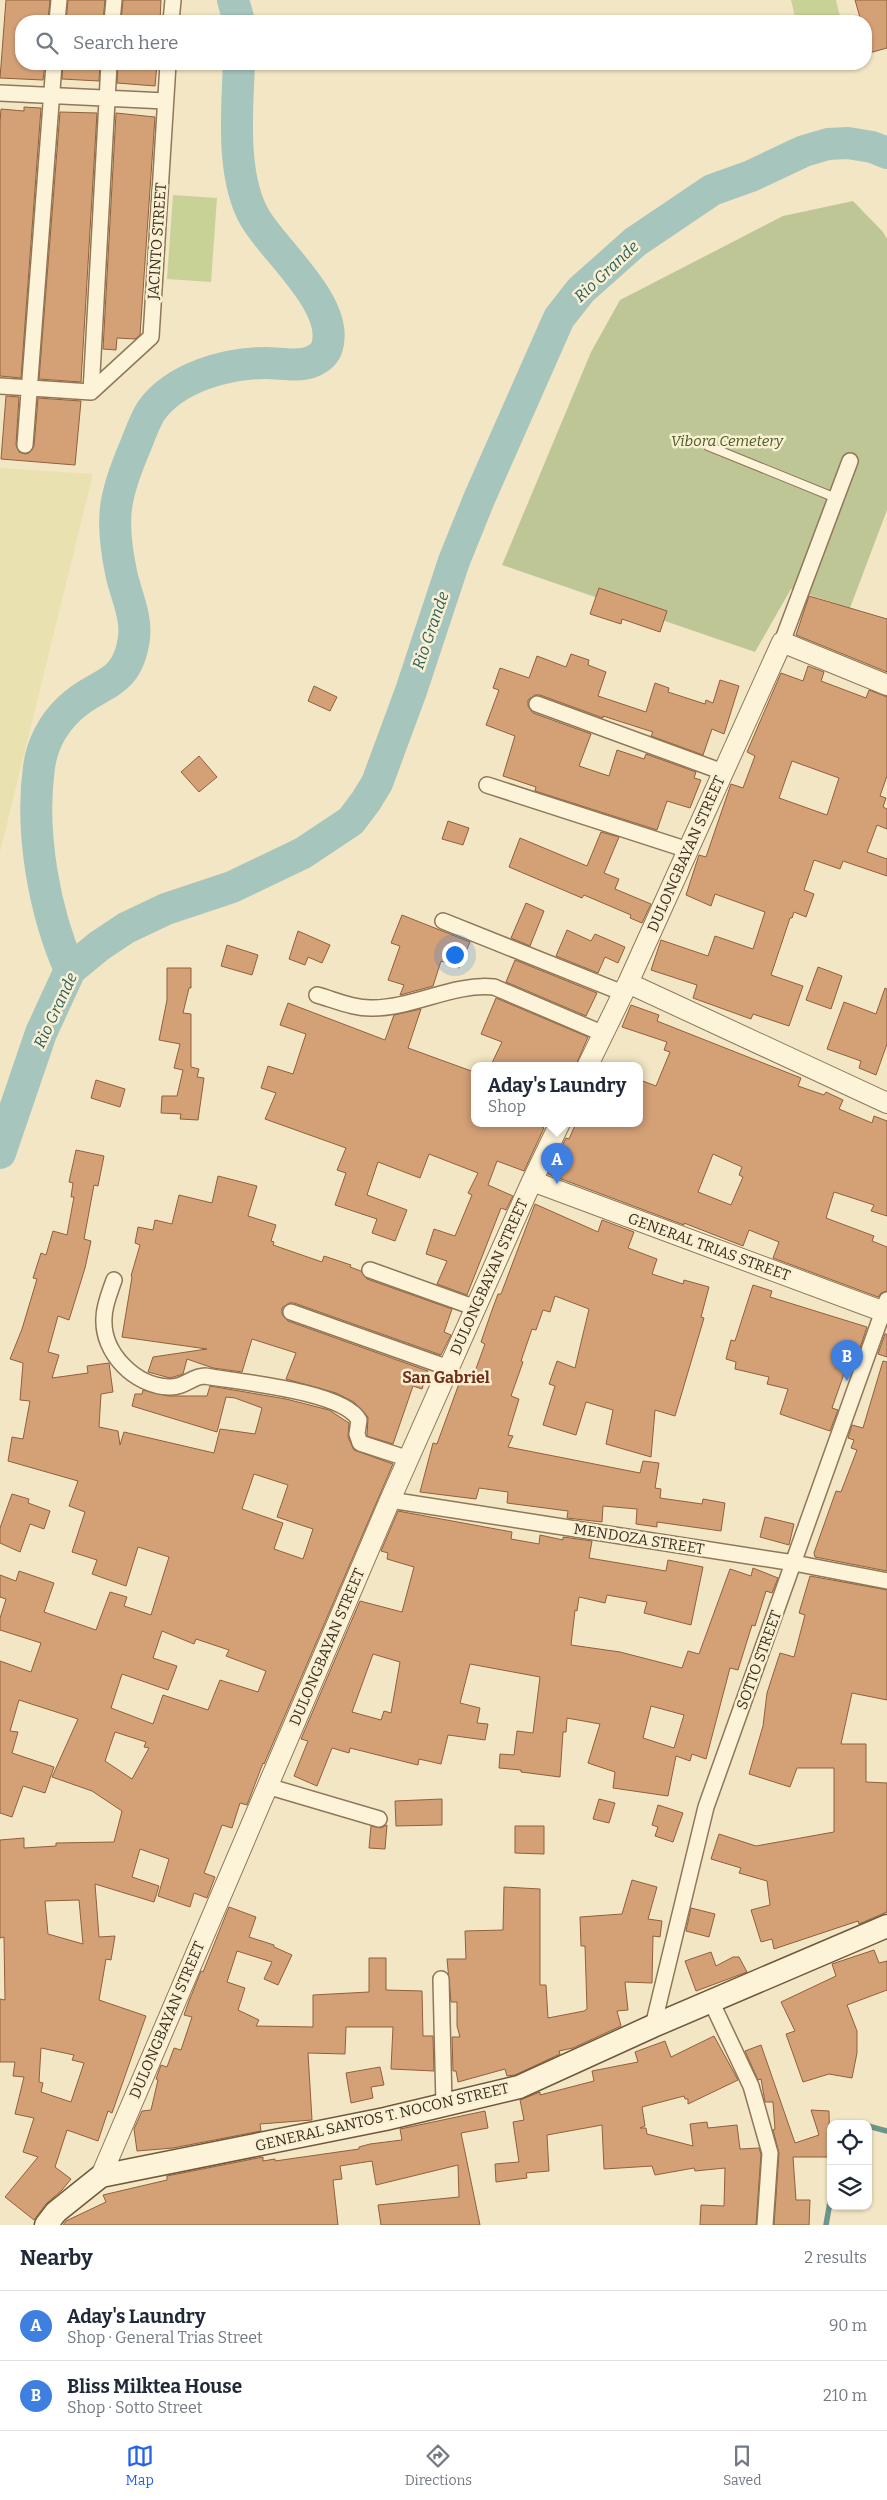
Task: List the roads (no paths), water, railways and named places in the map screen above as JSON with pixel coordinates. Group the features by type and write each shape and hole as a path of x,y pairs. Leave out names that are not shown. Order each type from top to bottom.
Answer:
{"main road":[{"name":"GENERAL SANTOS T. NOCON STREET","path":"46,2225 56,2212 101,2176 385,2120 519,2087 653,2026 887,1926"}],"street":[{"path":"57,15 58,0"},
{"path":"113,15 114,0"},
{"path":"172,15 173,0"},
{"path":"25,445 53,70"},
{"path":"0,386 91,392 109,70"},
{"name":"JACINTO STREET","path":"91,392 151,337 168,70"},
{"path":"0,93 165,101"},
{"path":"850,461 782,642 887,685"},
{"name":"DULONGBAYAN STREET","path":"590,1062 626,988 782,642"},
{"path":"537,704 723,772"},
{"path":"487,786 688,850"},
{"path":"443,921 626,988 887,1103"},
{"path":"317,995 373,1008 461,989 481,986 494,987 604,1034"},
{"name":"DULONGBAYAN STREET","path":"101,2176 390,1500 532,1181 558,1127"},
{"name":"GENERAL TRIAS STREET","path":"532,1181 885,1308"},
{"path":"370,1270 476,1308"},
{"path":"114,1280 104,1317 105,1328 113,1352 138,1379 180,1387 197,1376 205,1376 307,1393 339,1403 354,1413 359,1420 357,1434 360,1443 409,1459"},
{"name":"SOTTO STREET","path":"653,2026 706,1807 885,1308"},
{"path":"291,1312 449,1368"},
{"name":"MENDOZA STREET","path":"390,1500 794,1562 887,1581"},
{"path":"267,1786 379,1819"},
{"path":"441,1979 444,2105"},
{"path":"711,2001 750,2086 770,2154 765,2225"}],"lane":[{"path":"708,446 836,498"}],"waterway":[{"path":"233,0 237,15"},
{"path":"70,970 53,923 41,871 36,818 40,759 49,735 58,721 80,700 118,675 125,667 130,655 134,638 134,621 121,572 115,522 118,494 122,480 142,429 151,411 161,399 174,389 203,374 219,369 251,364 295,365 311,362 319,358 327,347 328,331 324,314 315,296 264,231 247,201 242,183 237,143 239,70"},
{"name":"Rio Grande","path":"0,1153 41,1033 70,970 99,946 126,928 166,909 232,887 303,853 351,821 366,801 377,783 411,691 454,561 479,499 559,318 581,290 635,242 712,190 751,176 804,151 828,144 848,143 872,147 887,153"},
{"path":"872,2127 887,2131"},
{"path":"826,2225 829,2210"}],"place":[{"name":"Aday's Laundry","path":"557,1184"},
{"name":"Bliss Milktea House","path":"847,1381"}],"district":[{"name":"San Gabriel","path":"446,1377"}],"park label":[{"name":"Vibora Cemetery","path":"727,441"}]}
